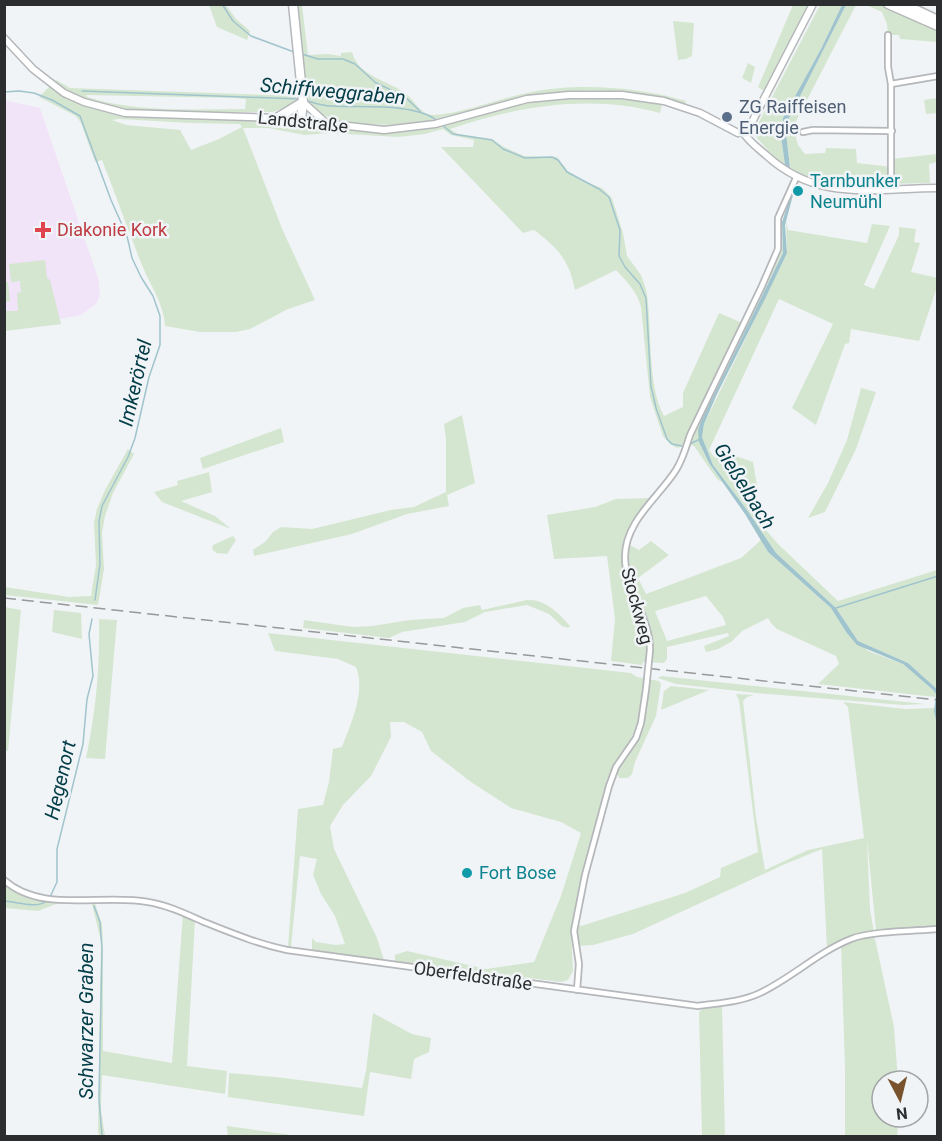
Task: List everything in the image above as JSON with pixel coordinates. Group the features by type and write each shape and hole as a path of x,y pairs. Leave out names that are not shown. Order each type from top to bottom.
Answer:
{"highway":[{"path":"293,4 303,102 301,120"},
{"path":"888,4 938,26"},
{"path":"904,4 938,20"},
{"path":"277,118 303,102"}],"street":[{"path":"813,4 751,123 743,132 751,143 773,162 796,178 811,184 841,189 938,188"},
{"path":"888,35 892,131 891,188"},
{"name":"Landstraße","path":"4,38 33,69 53,86 74,98 98,107 142,115 277,118 384,130 435,124 527,99 568,95 622,95 664,101 700,113 738,133 743,132"},
{"path":"891,84 938,75"},
{"path":"303,102 327,123"},
{"path":"803,132 813,130 892,131"},
{"name":"Stockweg","path":"577,990 579,964 574,931 585,875 616,767 633,744 639,730 646,689 650,651 648,630 625,571 625,553 631,534 642,513 676,470 684,455 690,435 761,288 778,249 778,218 796,178"},
{"name":"Oberfeldstraße","path":"4,880 25,894 42,899 147,902 168,907 260,944 287,950 698,1006 743,1000 761,993 828,951 852,939 868,935 938,929"}],"shaded area":[{"name":"Diakonie Kork","path":"4,100 40,108 98,278 100,295 96,304 81,315 60,319 61,324 5,331"}],"green space":[{"path":"209,5 226,5 236,19 250,31 247,40 217,27"},
{"path":"296,5 302,5 308,55 341,56 341,53 352,52 360,67 374,77 398,88 428,114 455,112 527,93 586,87 648,92 686,101 685,105 623,92 577,91 505,101 454,115 402,124 375,125 333,118 313,107 305,87"},
{"path":"793,5 808,5 764,91 758,87"},
{"path":"820,5 842,5 783,118 781,136 785,165 777,160 756,137 758,124"},
{"path":"846,5 856,5 793,127 798,145 805,154 825,153 826,148 856,149 857,163 892,167 892,159 937,154 937,162 929,164 930,183 839,185 813,180 790,168 786,133 788,120"},
{"path":"866,5 881,5 937,31 937,42 900,39 899,35 888,35 887,24 882,12"},
{"path":"673,21 694,23 692,56 686,59 678,60"},
{"path":"748,63 755,67 751,83 742,78"},
{"path":"56,80 70,88 297,96 292,105 273,112 142,112 102,105 76,95 53,81","holes":["86,95 246,99 245,109 145,108 106,102"]},
{"path":"50,86 83,105 121,116 281,122 387,133 436,127 506,107 569,97 651,101 662,105 660,113 608,104 554,105 501,114 450,129 458,134 492,139 524,156 557,157 568,171 585,182 602,188 612,198 623,233 627,256 641,275 646,289 652,371 658,403 664,416 683,407 683,393 719,313 745,324 781,249 780,220 782,220 783,253 699,426 700,442 723,483 717,479 694,446 690,444 677,448 663,436 650,397 641,307 631,287 616,270 575,290 566,263 556,249 534,230 523,233 441,147 473,147 474,140 451,135 443,129 398,137 329,133 305,135 268,128 243,128 283,231 315,300 288,309 250,329 236,332 200,332 165,326 159,302 142,265 102,160 95,162 81,123 76,116 39,97","holes":["112,120 240,124 242,127 191,150 180,130 126,125"]},
{"path":"937,98 937,113 926,114 924,100"},
{"path":"786,221 788,230 867,243 872,224 890,226 864,285 874,289 899,235 899,227 916,229 914,242 920,243 911,272 938,278 919,341 851,329 849,343 845,344 816,425 792,408 833,324 779,299 709,450 715,458 721,451 753,462 758,491 751,505 755,511 753,515 778,544 838,601 937,570 937,689 908,663 858,641 836,608 776,553 713,465 702,437 704,424 787,253"},
{"path":"45,260 47,278 50,280 61,324 5,331 5,302 6,311 18,311 17,293 21,292 20,281 11,282 9,264"},
{"path":"5,282 8,282 10,301 5,302"},
{"path":"861,388 876,392 856,449 825,512 808,518 828,483 847,440"},
{"path":"462,415 475,483 447,495 449,506 407,514 352,534 254,556 253,550 281,527 312,529 391,510 414,507 446,492 444,424"},
{"path":"281,428 284,442 203,469 200,458"},
{"path":"128,449 134,454 113,493 105,516 102,533 104,569 98,605 5,595 5,587 69,597 91,596 96,565 94,523 97,509"},
{"path":"209,472 212,492 181,501 215,516 231,529 162,502 154,492 178,485 177,481"},
{"path":"650,498 626,543 639,550 651,541 669,555 638,578 646,594 741,558 761,540 768,552 831,608 846,632 868,651 903,664 933,690 935,697 818,684 839,664 836,656 777,629 768,618 742,631 731,642 718,649 706,652 704,646 729,636 728,633 667,647 667,659 664,663 643,662 642,665 611,661 615,619 607,556 554,559 547,515 595,507 616,499","holes":["706,596 723,617 726,625 667,641 655,611"]},
{"path":"233,536 236,540 227,554 216,553 212,549 213,545"},
{"path":"527,600 546,604 566,621 569,628 562,626 549,614 527,605 485,612 465,622 402,632 389,638 303,628 304,620 353,627 372,626 444,618 463,608 480,605 482,610"},
{"path":"5,607 21,610 8,751 4,750"},
{"path":"54,610 81,613 82,639 52,632"},
{"path":"99,619 117,620 105,759 86,758 97,688"},
{"path":"268,633 631,673 644,678 640,716 629,744 607,779 581,881 571,931 573,971 568,980 561,982 395,962 395,955 407,951 486,969 534,962 561,896 581,833 561,822 511,808 471,782 431,751 422,732 404,722 390,722 391,737 371,776 343,805 330,826 334,849 377,938 384,960 312,951 312,938 316,942 345,944 335,916 321,894 313,875 317,859 300,856 291,947 288,947 298,809 323,805 329,782 333,749 342,747 353,718 358,697 359,677 356,667 338,659 275,651"},
{"path":"661,676 925,704 903,705 756,693 676,684 658,678"},
{"path":"648,679 659,681 661,684 656,716 635,762 632,774 628,778 619,778 617,773 634,746 644,723"},
{"path":"671,686 709,690 661,710 664,691"},
{"path":"736,694 754,695 743,701 756,817 765,870 808,850 864,838 848,707 843,702 905,709 936,708 938,724 937,927 876,931 867,839 870,909 874,932 827,949 822,849 633,934 593,945 578,946 577,923 581,926 685,893 720,877 721,868 758,852 739,700"},
{"path":"4,883 29,897 74,901 56,904 38,911 5,908"},
{"path":"94,901 102,924 103,1051 172,1063 183,914 195,919 187,1066 227,1071 225,1094 102,1075 101,1110 105,1136 99,1136 98,1131 101,941 92,904"},
{"path":"870,936 875,939 894,1027 897,1069 870,1069 870,1129 898,1129 897,1136 845,1136 841,945"},
{"path":"722,1004 725,1136 702,1136 699,1012 704,1007"},
{"path":"373,1013 412,1034 431,1038 429,1052 414,1059 411,1079 370,1072 364,1116 228,1097 229,1073 362,1088"},
{"path":"227,1126 298,1136 228,1136"}],"water":[{"path":"842,5 846,5 788,120 786,133 790,168 785,165 781,136 783,118"},
{"path":"791,195 793,195 785,225 787,253 717,394 704,424 702,437 713,465 776,553 836,608 858,641 908,663 937,689 937,724 934,711 936,694 933,690 903,664 857,645 831,608 768,552 745,514 709,463 699,442 698,430 701,421 783,253 782,222"}],"waterway":[{"path":"222,4 233,21 251,36 294,52"},
{"path":"302,54 318,59 343,59 355,64 376,83 404,96 420,111"},
{"name":"Schiffweggraben","path":"82,91 300,99"},
{"name":"Imkerörtel","path":"4,92 34,93 80,116 127,236 132,258 153,296 160,316 160,345 149,377 135,438 128,457 102,506 99,521 100,564 95,600"},
{"name":"Schiffweggraben","path":"308,101 328,106 401,108 428,115 438,121"},
{"name":"Schiffweggraben","path":"441,124 453,134 492,140 503,149 525,158 552,157 558,160 567,172 609,197 620,230 619,256 625,267 640,284 646,298 651,386 656,408 667,439 672,444 682,446"},
{"path":"690,444 700,439"},
{"path":"836,608 938,576"},
{"name":"Hegenort","path":"50,897 57,882 57,849 83,744 87,699 93,676 89,634 92,619"},
{"name":"Hegenort","path":"4,901 32,905 47,901"},
{"name":"Schwarzer Graben","path":"94,906 100,922 102,949 99,1099 102,1136"}],"railway":[{"path":"4,598 938,700"}],"place":[{"name":"ZG Raiffeisen Energie","path":"727,117"},
{"name":"Tarnbunker Neumühl","path":"798,191"},
{"name":"Diakonie Kork","path":"43,230"},
{"name":"Fort Bose","path":"467,873"}],"water label":[{"name":"Gießelbach","path":"745,486"}]}
